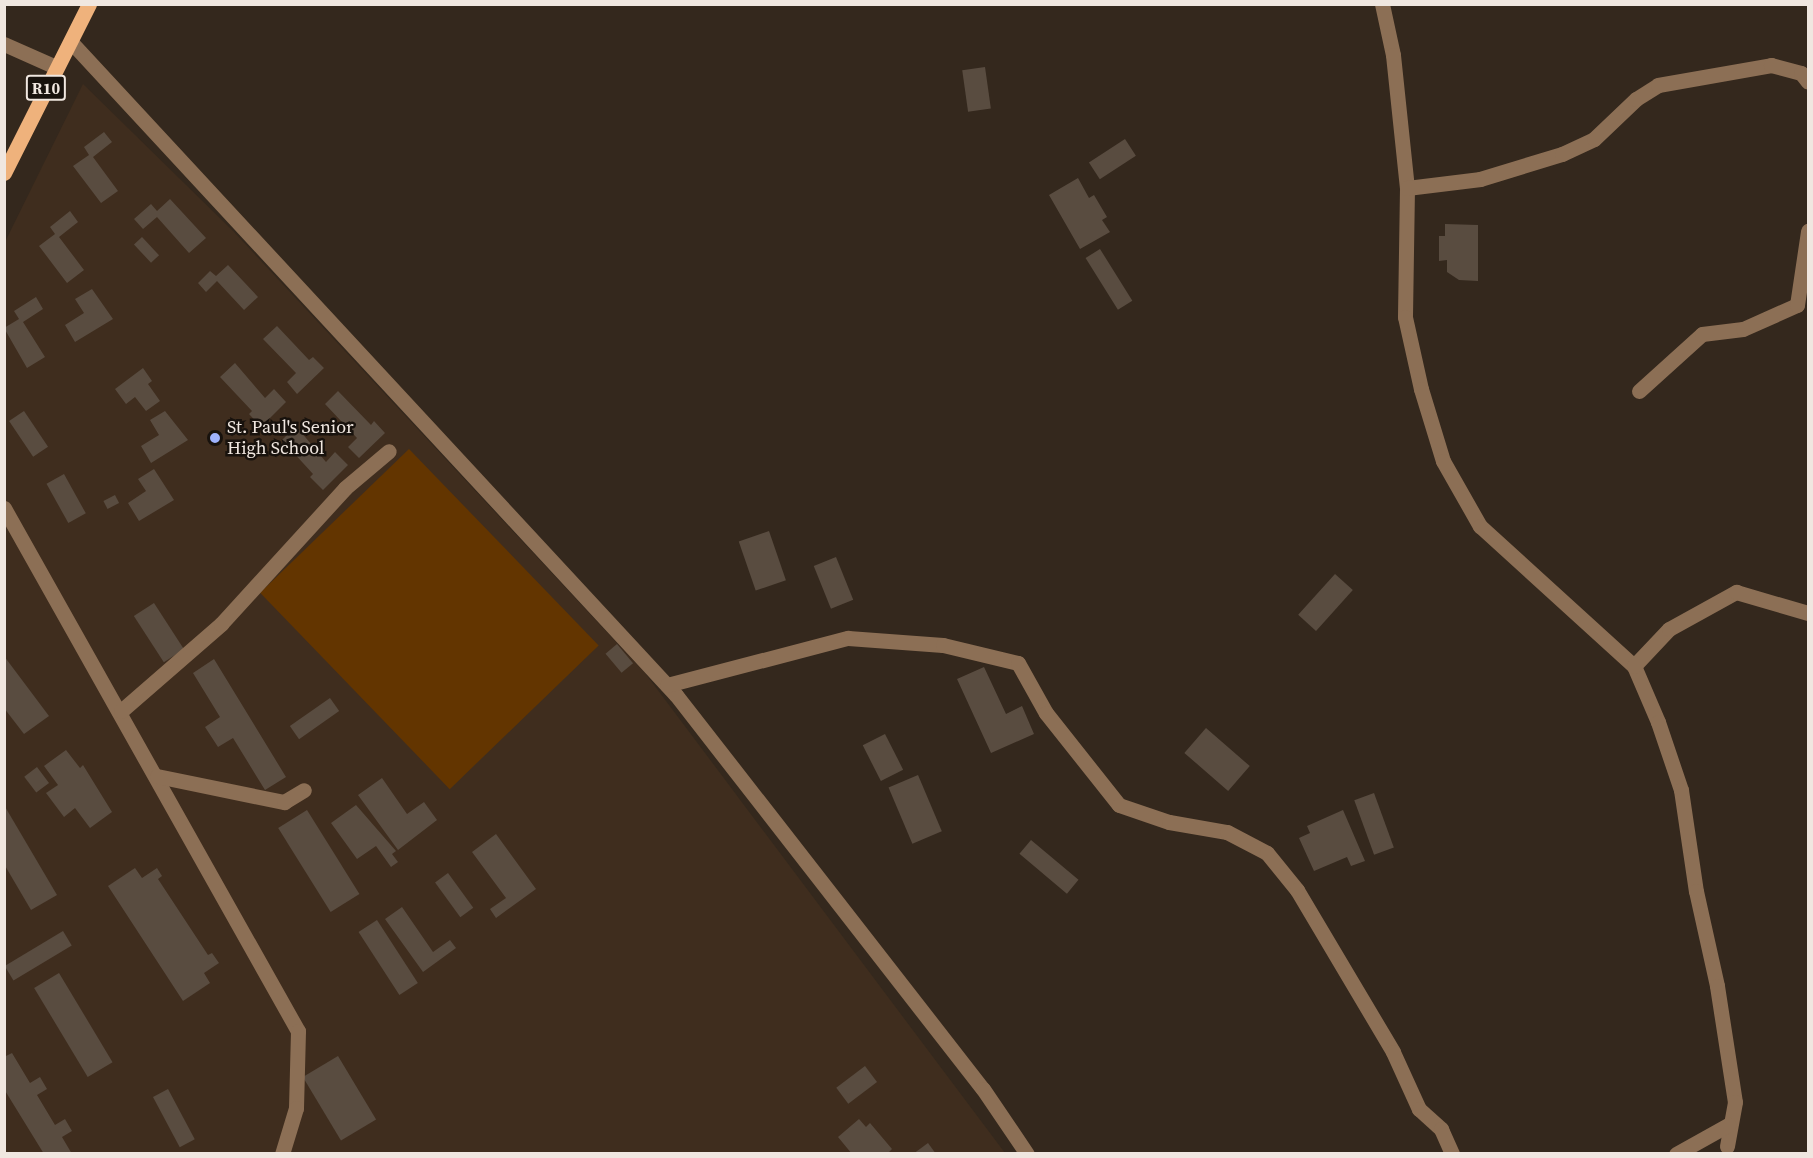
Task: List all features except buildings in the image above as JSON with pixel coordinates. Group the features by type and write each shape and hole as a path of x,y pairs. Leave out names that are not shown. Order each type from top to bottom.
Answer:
{"main road":[{"name":"R10","path":"4,172 89,4"}],"street":[{"path":"1382,4 1393,55 1407,188 1406,317 1421,389 1443,461 1480,526 1634,666 1681,790 1735,1102 1728,1125 1732,1150 1692,1145"},
{"path":"71,42 667,685 983,1089 1028,1154"},
{"path":"4,44 56,67"},
{"path":"1407,188 1480,179 1562,154 1594,139 1636,99 1658,86 1771,65 1801,73 1809,82"},
{"path":"1640,391 1702,334 1743,329 1797,305 1809,231"},
{"path":"121,711 221,624 345,488 388,451"},
{"path":"4,508 121,711 298,1031 296,1108 282,1154"},
{"path":"1634,666 1669,629 1736,592 1809,612"},
{"path":"667,685 848,638 943,645 1018,663 1046,713 1119,805 1169,822 1227,832 1267,853 1316,920 1393,1052 1419,1109 1441,1130 1452,1154"},
{"path":"157,776 284,802 304,790"},
{"path":"1676,1154 1728,1125"}],"shaded area":[{"name":"St. Paul's Senior High School","path":"83,84 234,232 645,673 1005,1153 5,1153 4,244"},
{"path":"409,449 599,645 450,789 260,593"}],"place":[{"name":"St. Paul's Senior High School","path":"215,438"}]}
